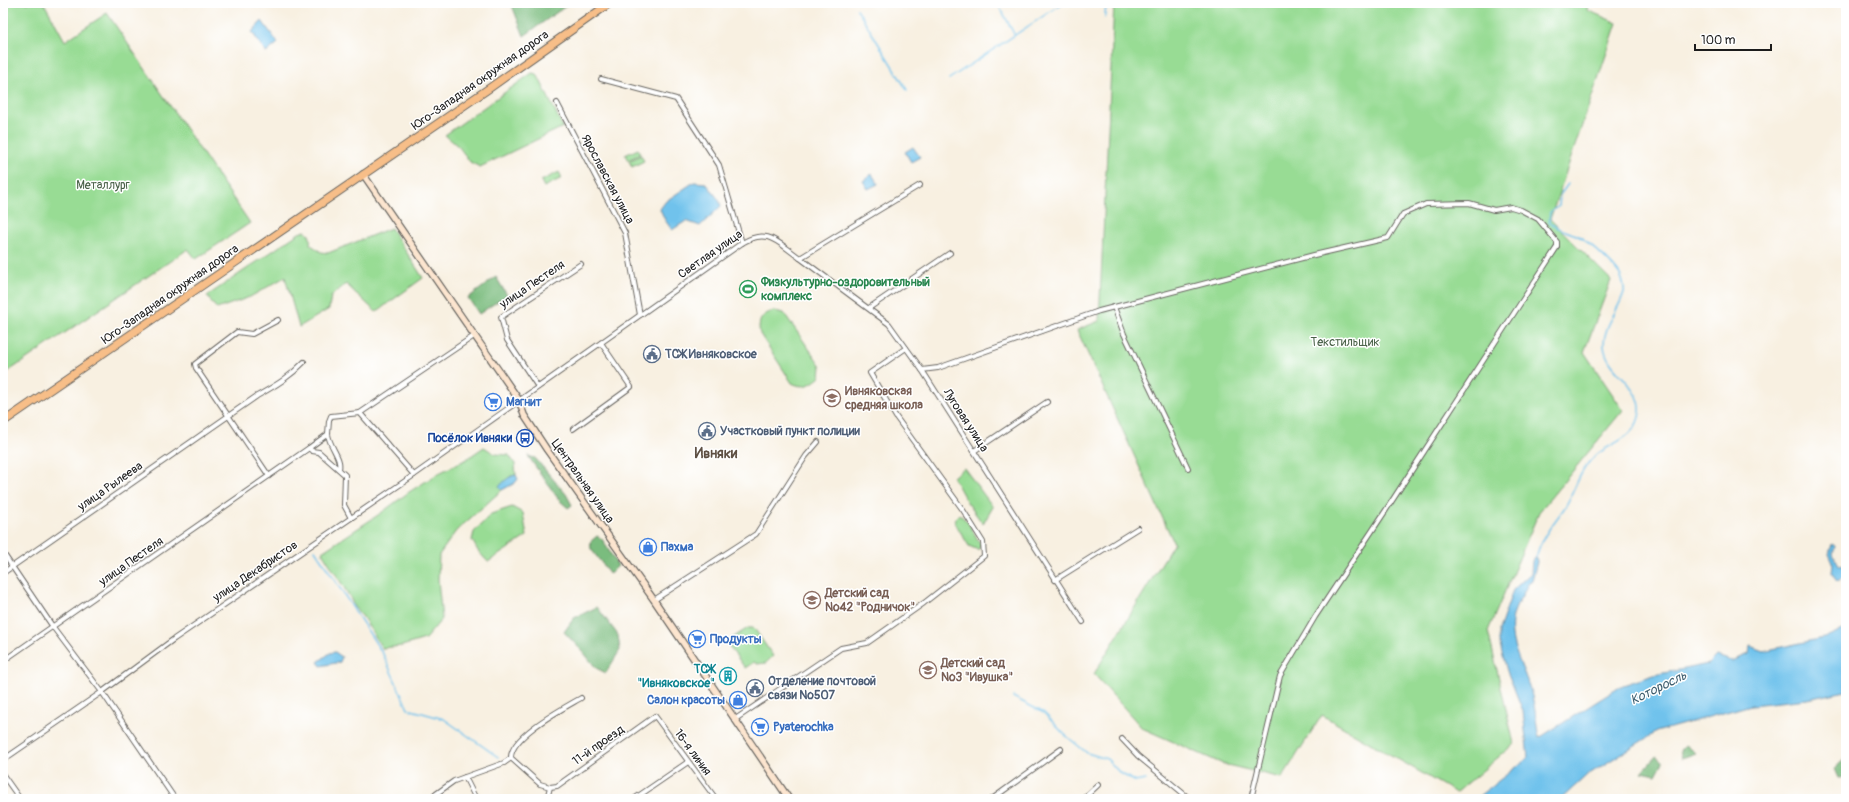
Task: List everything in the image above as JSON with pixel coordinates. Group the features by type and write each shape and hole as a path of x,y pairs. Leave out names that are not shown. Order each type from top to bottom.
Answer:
{"highway":[{"name":"Юго-Западная окружная дорога","path":"3,422 610,3"}],"street":[{"path":"601,79 676,99 719,165 742,243"},
{"name":"Ярославская улица","path":"557,103 625,233 640,315"},
{"name":"Центральная улица","path":"363,174 519,400 524,415 547,450 654,600 789,799"},
{"path":"800,258 920,185"},
{"path":"922,370 938,368 1099,311 1314,255 1388,238 1403,214 1426,204 1469,203 1494,210 1511,207 1521,210 1538,219 1557,242 1557,247 1390,504 1358,548 1290,656 1280,676 1251,799"},
{"name":"Светлая улица","path":"519,400 754,236 765,235 800,258"},
{"path":"869,308 950,253"},
{"name":"Луговая улица","path":"800,258 889,324 922,370 1083,622"},
{"name":"улица Пестеля","path":"538,387 507,340 501,317 581,264"},
{"path":"1114,307 1124,334 1188,468"},
{"path":"270,476 196,368 195,364 237,332 252,334 278,320"},
{"path":"340,469 340,462 329,440 329,421 331,416 360,413 474,336"},
{"path":"573,429 631,387 601,342"},
{"path":"734,720 841,648 867,642 924,603 982,559 985,554 983,542 960,506 896,417 870,373 906,348"},
{"name":"улица Рылеева","path":"3,573 257,396 276,386 295,372 304,362"},
{"name":"улица Декабристов","path":"3,760 102,692 174,638 352,518 519,400"},
{"path":"974,450 1047,402"},
{"path":"360,413 414,475"},
{"name":"улица Пестеля","path":"3,661 270,476 328,434"},
{"path":"654,600 756,534 806,456 818,442"},
{"path":"309,448 312,451 320,452 345,475 344,505 352,518"},
{"path":"1055,580 1138,528"},
{"path":"3,553 53,627 102,692 175,799"},
{"path":"511,758 511,753 514,747 527,733 557,711 581,698"},
{"name":"16-я линия","path":"655,716 716,799"},
{"name":"11-й проезд","path":"550,787 557,786 655,716"},
{"path":"1122,739 1138,756 1190,799"},
{"path":"992,799 1061,749"},
{"path":"429,799 454,781 504,763 511,758"},
{"path":"511,758 540,784 550,787 547,799"},
{"path":"634,799 688,762"},
{"path":"3,775 20,799"},
{"path":"465,777 476,799"},
{"path":"1083,799 1098,785"}],"green space":[{"name":"Металлург","path":"3,3 44,3 65,41 107,13 250,223 196,259 188,249 3,375"},
{"path":"511,3 570,3 524,36"},
{"name":"Текстильщик","path":"1114,3 1588,3 1587,10 1617,23 1550,219 1611,280 1584,352 1623,410 1539,512 1488,631 1514,744 1456,793 1322,715 1282,778 1223,764 1142,728 1094,674 1174,543 1077,330 1099,321"},
{"path":"532,73 537,74 563,127 480,167 470,162 459,147 445,135"},
{"path":"638,149 640,154 628,160 625,155"},
{"path":"641,155 644,161 632,167 629,161"},
{"path":"559,172 562,178 544,187 541,181"},
{"path":"391,228 423,278 376,312 346,284 331,296 329,309 299,327 285,277 250,297 217,309 207,296 299,233 305,231 310,237 310,244 321,252 328,253"},
{"path":"496,277 507,295 479,314 468,298"},
{"path":"775,311 784,313 821,366 820,377 810,384 800,386 792,383 760,334 759,325 762,318 770,312"},
{"path":"484,447 495,454 509,455 515,464 516,475 511,476 499,487 502,490 456,531 439,555 438,580 442,619 425,639 402,646 382,648 363,617 354,607 350,597 322,552 381,513 409,492 439,473 465,460"},
{"path":"528,456 535,458 566,494 572,505 568,508 559,500"},
{"path":"964,468 993,507 983,524 967,502 953,477"},
{"path":"512,507 523,513 527,536 488,562 478,551 472,540 474,532 491,514"},
{"path":"959,514 967,521 981,545 978,550 969,546 955,523 956,517"},
{"path":"597,536 602,539 618,566 610,574 591,549 590,542"},
{"path":"597,607 618,635 620,650 606,673 596,668 564,632 574,618"},
{"path":"748,628 754,628 773,656 766,663 757,664 754,662 745,668 726,642"},
{"path":"1686,745 1696,753 1682,758 1680,750"},
{"path":"1656,756 1663,762 1656,775 1642,772"},
{"path":"1846,758 1846,777 1838,778 1834,769"}],"water":[{"path":"262,21 278,43 266,53 252,32"},
{"path":"913,147 920,157 911,162 905,152"},
{"path":"872,174 878,184 868,189 863,181"},
{"path":"694,182 706,183 719,200 721,206 700,226 686,221 672,230 660,209 666,201"},
{"path":"516,475 518,479 515,483 502,490 499,487 511,476"},
{"path":"1832,544 1835,546 1833,554 1839,565 1846,564 1846,576 1837,582 1832,573 1833,563 1829,554"},
{"name":"Которосль","path":"1536,556 1537,562 1532,580 1527,586 1514,611 1512,635 1514,647 1528,683 1533,701 1539,738 1623,685 1654,675 1708,664 1716,656 1732,661 1749,654 1750,646 1763,651 1824,638 1846,628 1846,691 1807,699 1751,705 1656,732 1586,776 1561,799 1475,799 1528,758 1523,711 1507,671 1499,642 1499,630 1513,590 1531,573 1532,561"},
{"path":"335,652 342,657 340,662 321,666 318,662 330,653"}],"waterway":[{"path":"998,3 1014,34"},
{"path":"949,79 1063,3"},
{"path":"1105,17 1106,3"},
{"path":"857,9 907,90"},
{"path":"1536,557 1544,537 1563,510 1589,462 1595,456 1629,433 1635,427 1640,411 1636,393 1611,363 1606,355 1604,346 1606,332 1624,292 1621,276 1607,260 1582,238 1559,229 1549,222 1550,212 1559,206 1560,195 1568,184"},
{"path":"315,550 383,654 408,709 444,719 498,757"},
{"path":"1013,697 1044,713 1064,734 1087,753 1107,759 1119,772 1135,782 1146,780"}],"place":[{"name":"Физкультурно-оздоровительный комплекс","path":"748,289"},
{"name":"ТСЖ Ивняковское","path":"652,354"},
{"name":"Ивняковская средняя школа","path":"832,398"},
{"name":"Магнит","path":"493,402"},
{"name":"Участковый пункт полиции","path":"707,431"},
{"name":"Посёлок Ивняки","path":"525,438"},
{"name":"Пахма","path":"648,547"},
{"name":"Детский сад №42 \"Родничок\"","path":"812,600"},
{"name":"Продукты","path":"697,639"},
{"name":"Детский сад №3 \"Ивушка\"","path":"928,670"},
{"name":"ТСЖ \"Ивняковское\"","path":"728,676"},
{"name":"Отделение почтовой связи №507","path":"755,688"},
{"name":"Салон красоты","path":"738,700"},
{"name":"Pyaterochka","path":"760,727"}],"district":[{"name":"Ивняки","path":"716,453"}]}
